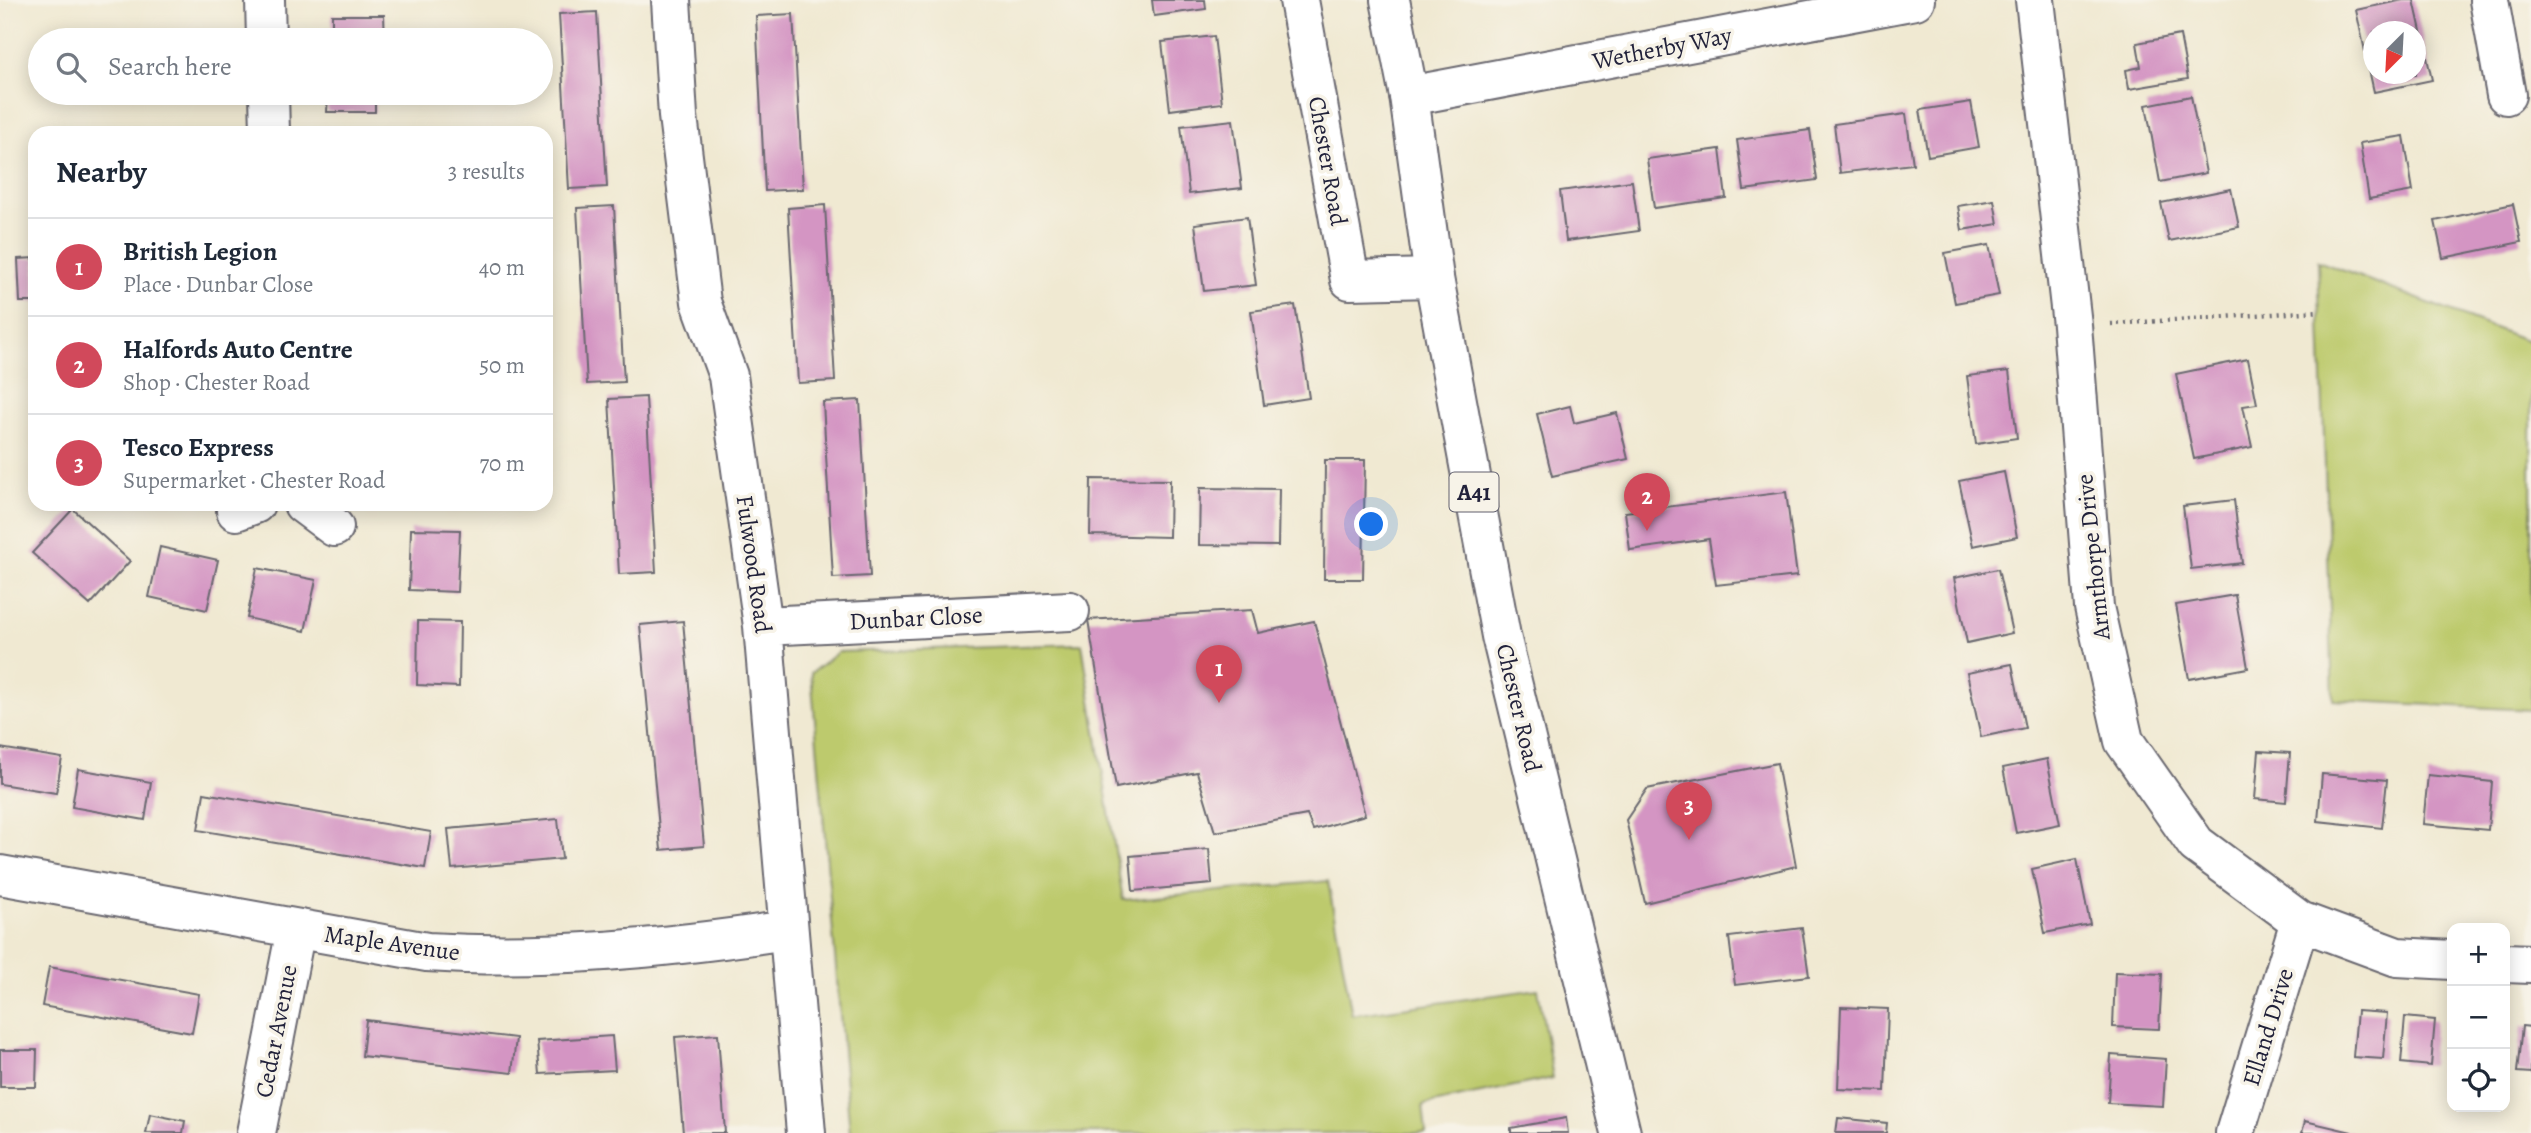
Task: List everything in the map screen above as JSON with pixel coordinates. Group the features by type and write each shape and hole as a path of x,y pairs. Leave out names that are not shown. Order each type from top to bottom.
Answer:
{"street":[{"path":"265,0 266,28"},
{"name":"Fulwood Road","path":"671,0 678,116 701,302 728,376 763,626 806,1133"},
{"name":"Chester Road","path":"1298,0 1350,279 1434,278"},
{"name":"Chester Road","path":"1390,0 1409,96 1434,278 1502,636 1620,1133"},
{"name":"Armthorpe Drive","path":"2035,0 2072,325 2094,607 2123,741 2196,844 2300,922 2397,957 2447,960"},
{"path":"2488,0 2506,94"},
{"name":"Wetherby Way","path":"1409,96 1892,2"},
{"path":"269,105 270,126"},
{"path":"312,511 334,527"},
{"name":"Dunbar Close","path":"763,626 1070,611"},
{"name":"Maple Avenue","path":"0,875 427,952 476,955 675,947 787,930"},
{"name":"Elland Drive","path":"2235,1133 2300,922"},
{"name":"Cedar Avenue","path":"256,1133 296,929"},
{"path":"2510,963 2531,964"}],"path":[{"path":"2072,325 2320,311"}],"green space":[{"path":"2318,261 2531,342 2531,710 2333,700"},
{"path":"1082,644 1123,900 1328,881 1352,1015 1538,989 1553,1078 1423,1105 1426,1133 850,1133 811,673 838,652"}],"building":[{"path":"1152,0 1205,0 1206,9 1154,16"},
{"path":"2414,0 2419,21 2363,21 2363,42 2356,10"},
{"path":"597,12 607,187 569,189 559,14"},
{"path":"793,14 803,189 765,191 756,16"},
{"path":"332,15 384,15 385,28 332,28"},
{"path":"2180,35 2188,79 2129,89 2126,70 2141,67 2137,43"},
{"path":"1214,36 1222,103 1170,110 1162,42"},
{"path":"2426,53 2432,80 2426,81"},
{"path":"2372,84 2413,84 2374,92"},
{"path":"2191,96 2206,173 2160,182 2146,105"},
{"path":"1971,102 1979,147 1928,156 1920,110"},
{"path":"327,105 375,105 375,112 327,112"},
{"path":"1906,114 1913,164 1840,173 1834,124"},
{"path":"1233,120 1242,188 1189,194 1181,126"},
{"path":"1810,130 1817,180 1744,190 1737,140"},
{"path":"2404,136 2413,191 2369,199 2360,143"},
{"path":"1720,149 1726,198 1654,208 1647,159"},
{"path":"1632,181 1639,231 1566,241 1560,191"},
{"path":"2231,189 2239,227 2169,241 2161,203"},
{"path":"1994,200 1998,224 1962,230 1958,206"},
{"path":"2513,204 2521,242 2443,258 2435,221"},
{"path":"825,205 835,381 798,383 788,208"},
{"path":"614,206 624,382 587,384 577,208"},
{"path":"1247,217 1256,285 1204,291 1195,224"},
{"path":"1989,245 1999,295 1955,303 1945,253"},
{"path":"28,258 28,302 20,302 18,259"},
{"path":"1295,305 1309,398 1264,405 1251,311"},
{"path":"2248,359 2257,404 2243,406 2252,447 2194,459 2176,374"},
{"path":"2009,371 2017,438 1976,444 1967,376"},
{"path":"646,397 656,572 619,574 609,399"},
{"path":"860,400 870,576 833,578 823,402"},
{"path":"1570,406 1574,423 1617,413 1628,459 1552,476 1537,414"},
{"path":"1325,460 1365,460 1363,579 1324,579"},
{"path":"2004,472 2017,537 1973,546 1959,481"},
{"path":"1091,479 1170,480 1169,537 1090,535"},
{"path":"1200,488 1279,489 1278,546 1199,545"},
{"path":"1786,492 1797,576 1716,585 1709,539 1630,550 1625,512"},
{"path":"2234,500 2242,563 2191,569 2183,506"},
{"path":"71,511 75,511 130,561 90,605 32,553"},
{"path":"411,529 460,530 457,592 409,590"},
{"path":"160,547 218,560 207,610 149,597"},
{"path":"257,568 316,580 305,631 247,618"},
{"path":"1998,569 2012,633 1967,643 1954,578"},
{"path":"2235,595 2248,668 2189,679 2176,605"},
{"path":"1252,610 1258,633 1314,621 1365,815 1313,830 1307,815 1215,832 1197,772 1116,788 1088,620"},
{"path":"418,621 460,622 459,687 417,685"},
{"path":"683,621 704,846 661,850 640,625"},
{"path":"2012,664 2025,728 1981,737 1967,673"},
{"path":"0,748 62,758 56,793 0,784"},
{"path":"2259,751 2290,753 2286,802 2255,799"},
{"path":"2047,759 2060,824 2016,833 2003,768"},
{"path":"1777,763 1796,866 1645,903 1626,820 1647,789"},
{"path":"78,769 151,782 145,820 72,807"},
{"path":"2322,774 2387,780 2382,828 2318,821"},
{"path":"2428,775 2492,782 2488,830 2423,824"},
{"path":"204,793 431,832 425,868 198,830"},
{"path":"558,819 562,859 452,869 448,829"},
{"path":"1209,849 1212,884 1133,891 1130,856"},
{"path":"2077,859 2090,924 2045,933 2032,869"},
{"path":"1802,928 1809,976 1735,985 1729,937"},
{"path":"49,967 199,994 192,1033 42,1006"},
{"path":"2115,972 2162,974 2159,1029 2113,1027"},
{"path":"1841,1007 1888,1009 1885,1091 1838,1089"},
{"path":"2357,1011 2387,1013 2383,1059 2353,1057"},
{"path":"2405,1017 2435,1020 2431,1066 2401,1063"},
{"path":"366,1020 516,1038 512,1073 362,1056"},
{"path":"2522,1026 2531,1027 2531,1073 2517,1072"},
{"path":"718,1034 725,1133 683,1133 675,1037"},
{"path":"612,1036 615,1070 540,1074 537,1041"},
{"path":"0,1050 37,1050 36,1087 0,1087"},
{"path":"2111,1055 2166,1059 2163,1106 2108,1103"},
{"path":"150,1114 185,1121 183,1133 146,1133"},
{"path":"1566,1118 1568,1133 1511,1133 1511,1128"},
{"path":"1838,1118 1887,1123 1886,1133 1836,1133"},
{"path":"2305,1121 2352,1132 2352,1133 2302,1133"}],"place":[{"name":"Halfords Auto Centre","path":"1647,531"},
{"name":"British Legion","path":"1219,703"},
{"name":"Tesco Express","path":"1689,840"}]}
